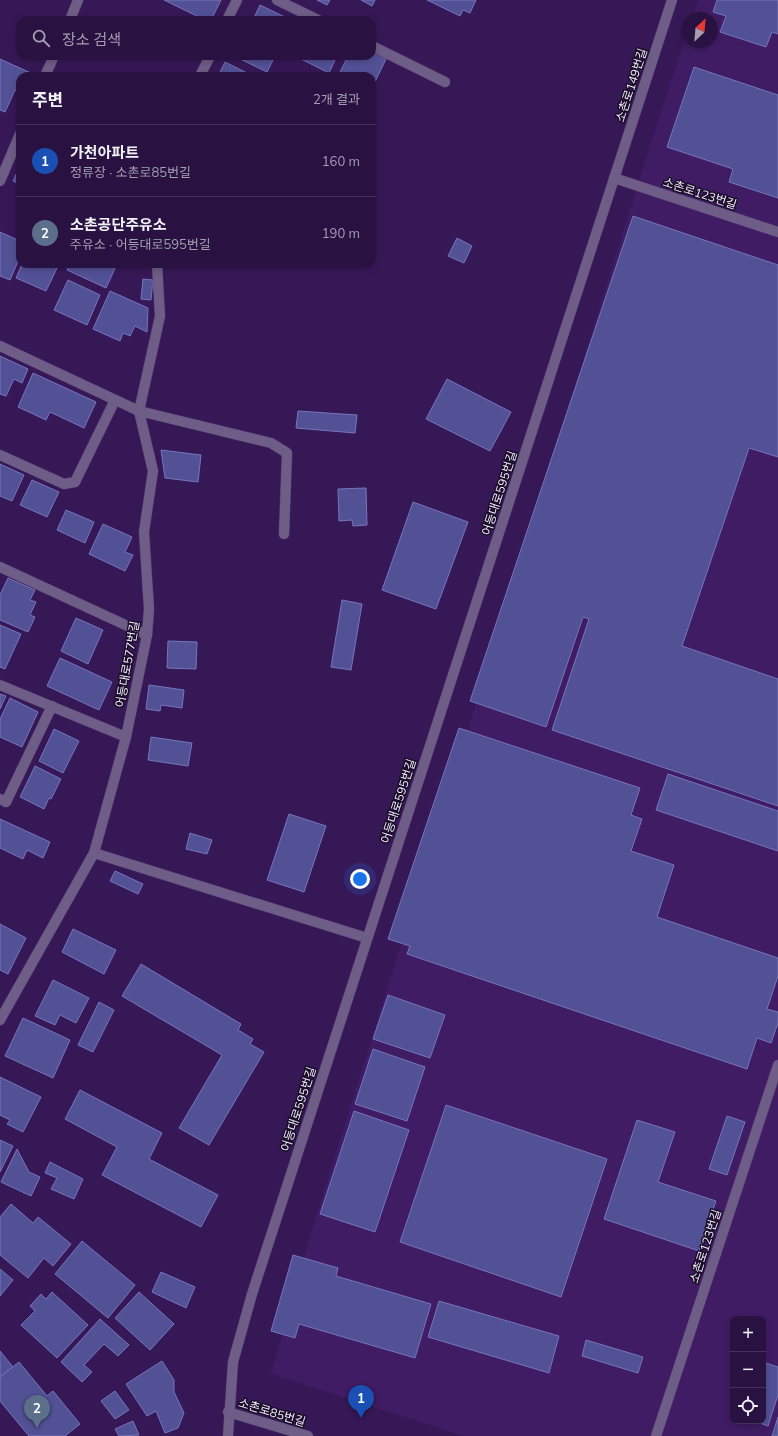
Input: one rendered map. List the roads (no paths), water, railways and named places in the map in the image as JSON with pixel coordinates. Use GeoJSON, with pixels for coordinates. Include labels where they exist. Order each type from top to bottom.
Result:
{"type":"FeatureCollection","features":[{"type":"Feature","properties":{"kind":"street"},"geometry":{"type":"LineString","coordinates":[[72,16],[78,0]]}},
{"type":"Feature","properties":{"kind":"street"},"geometry":{"type":"LineString","coordinates":[[229,16],[237,0]]}},
{"type":"Feature","properties":{"kind":"street"},"geometry":{"type":"LineString","coordinates":[[277,0],[310,16]]}},
{"type":"Feature","properties":{"kind":"street","name":"소촌로149번길"},"geometry":{"type":"LineString","coordinates":[[614,178],[672,0]]}},
{"type":"Feature","properties":{"kind":"street"},"geometry":{"type":"LineString","coordinates":[[376,48],[446,82]]}},
{"type":"Feature","properties":{"kind":"street"},"geometry":{"type":"LineString","coordinates":[[47,72],[52,60]]}},
{"type":"Feature","properties":{"kind":"street"},"geometry":{"type":"LineString","coordinates":[[202,72],[208,60]]}},
{"type":"Feature","properties":{"kind":"street"},"geometry":{"type":"LineString","coordinates":[[0,180],[16,143]]}},
{"type":"Feature","properties":{"kind":"street","name":"소촌로123번길"},"geometry":{"type":"LineString","coordinates":[[614,178],[778,232]]}},
{"type":"Feature","properties":{"kind":"street","name":"어등대로595번길"},"geometry":{"type":"LineString","coordinates":[[228,1436],[228,1412],[233,1362],[250,1302],[614,178]]}},
{"type":"Feature","properties":{"kind":"street","name":"어등대로577번길"},"geometry":{"type":"LineString","coordinates":[[0,1020],[94,854],[126,737],[147,635],[148,609],[144,532],[153,471],[139,411],[160,316],[157,268]]}},
{"type":"Feature","properties":{"kind":"street"},"geometry":{"type":"LineString","coordinates":[[0,346],[139,411],[271,443],[287,453],[284,534]]}},
{"type":"Feature","properties":{"kind":"street"},"geometry":{"type":"LineString","coordinates":[[0,455],[64,484],[75,482],[115,400]]}},
{"type":"Feature","properties":{"kind":"street"},"geometry":{"type":"LineString","coordinates":[[0,567],[147,635]]}},
{"type":"Feature","properties":{"kind":"street"},"geometry":{"type":"LineString","coordinates":[[0,685],[126,737]]}},
{"type":"Feature","properties":{"kind":"street"},"geometry":{"type":"LineString","coordinates":[[0,799],[6,802],[52,706]]}},
{"type":"Feature","properties":{"kind":"street"},"geometry":{"type":"LineString","coordinates":[[94,854],[367,938]]}},
{"type":"Feature","properties":{"kind":"street","name":"소촌로123번길"},"geometry":{"type":"LineString","coordinates":[[656,1436],[778,1065]]}},
{"type":"Feature","properties":{"kind":"street","name":"소촌로85번길"},"geometry":{"type":"LineString","coordinates":[[228,1412],[308,1436]]}},
{"type":"Feature","properties":{"kind":"place","name":"가천아파트"},"geometry":{"type":"Point","coordinates":[361,1418]}},
{"type":"Feature","properties":{"kind":"place","name":"소촌공단주유소"},"geometry":{"type":"Point","coordinates":[37,1428]}}]}
